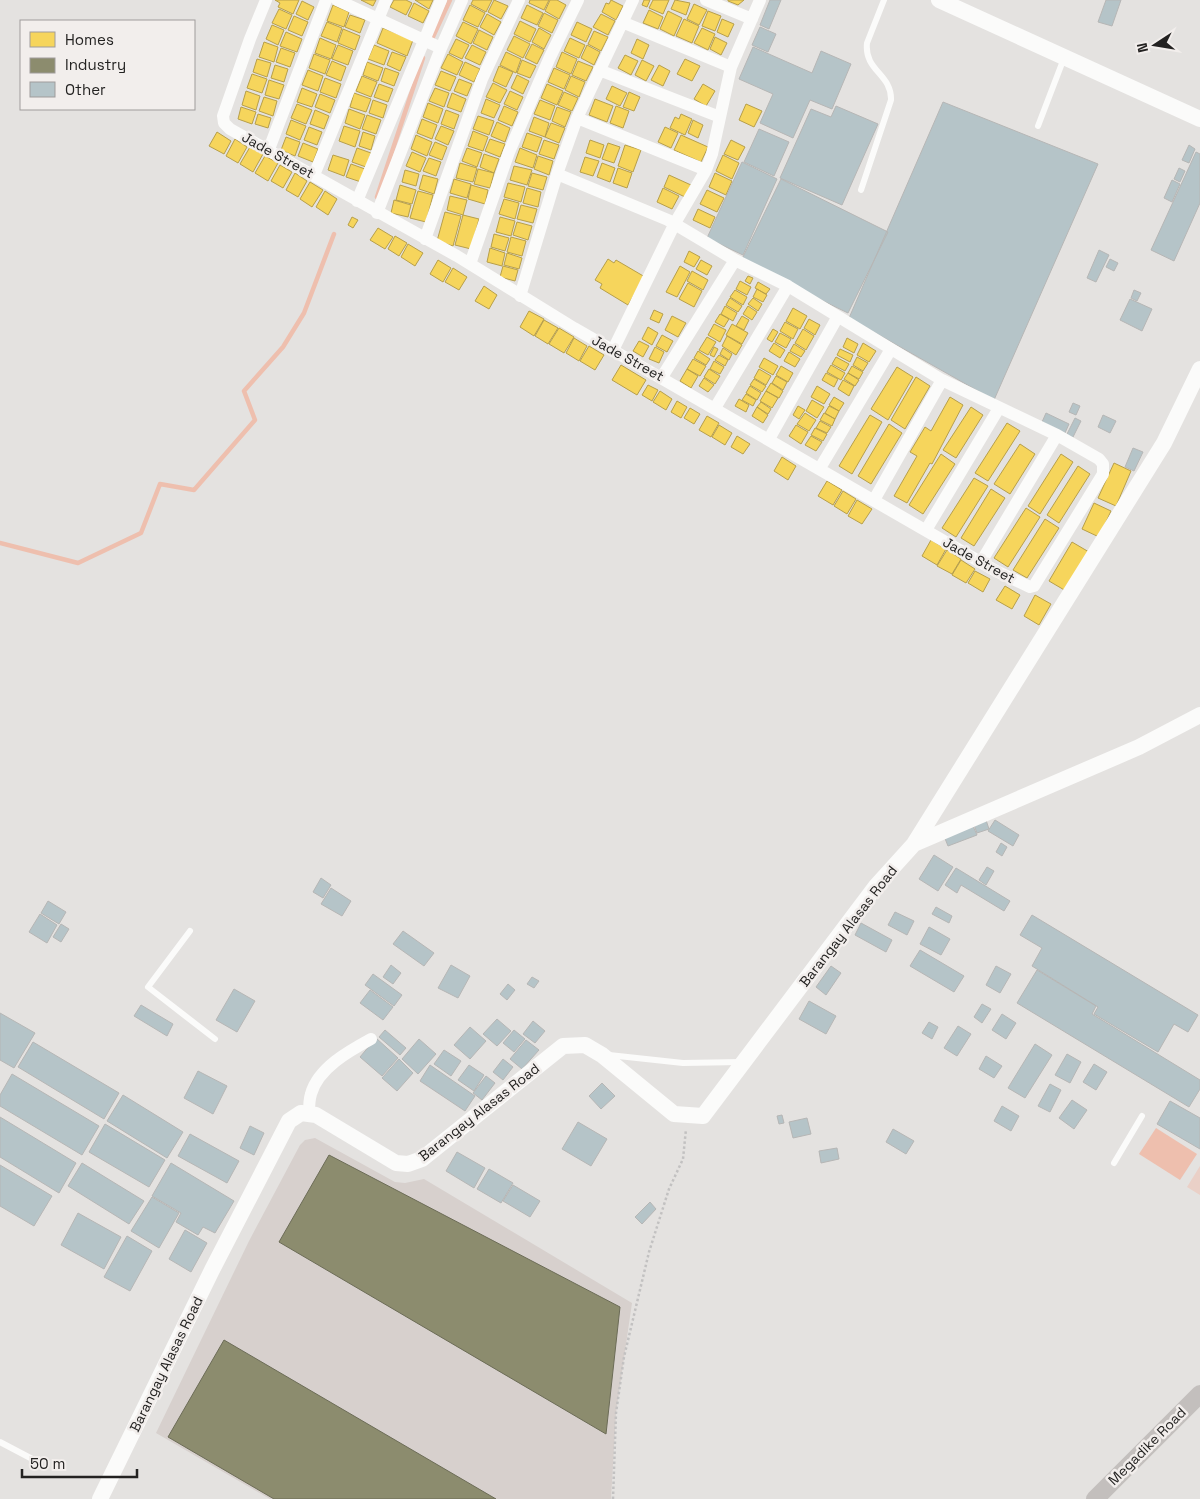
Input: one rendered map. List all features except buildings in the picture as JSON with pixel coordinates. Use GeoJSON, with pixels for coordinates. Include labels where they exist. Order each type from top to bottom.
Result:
{"type":"FeatureCollection","features":[{"type":"Feature","properties":{"kind":"main road","name":"Megadike Road"},"geometry":{"type":"LineString","coordinates":[[1095,1499],[1200,1394]]}},
{"type":"Feature","properties":{"kind":"street","name":"Jade Street"},"geometry":{"type":"LineString","coordinates":[[266,0],[223,116],[224,123],[981,562],[1030,587],[1034,586],[1104,470],[1103,464],[1099,459],[1057,436]]}},
{"type":"Feature","properties":{"kind":"street"},"geometry":{"type":"LineString","coordinates":[[269,150],[326,0]]}},
{"type":"Feature","properties":{"kind":"street"},"geometry":{"type":"LineString","coordinates":[[337,0],[441,48]]}},
{"type":"Feature","properties":{"kind":"street"},"geometry":{"type":"LineString","coordinates":[[314,175],[377,17],[386,0]]}},
{"type":"Feature","properties":{"kind":"street"},"geometry":{"type":"LineString","coordinates":[[357,201],[423,39],[441,0]]}},
{"type":"Feature","properties":{"kind":"street"},"geometry":{"type":"LineString","coordinates":[[377,213],[441,48],[462,0]]}},
{"type":"Feature","properties":{"kind":"street"},"geometry":{"type":"LineString","coordinates":[[425,239],[482,79],[519,0]]}},
{"type":"Feature","properties":{"kind":"street"},"geometry":{"type":"LineString","coordinates":[[470,264],[509,152],[550,57],[578,0]]}},
{"type":"Feature","properties":{"kind":"street"},"geometry":{"type":"LineString","coordinates":[[520,296],[557,174],[577,118],[633,0]]}},
{"type":"Feature","properties":{"kind":"street"},"geometry":{"type":"LineString","coordinates":[[706,0],[752,20]]}},
{"type":"Feature","properties":{"kind":"street"},"geometry":{"type":"LineString","coordinates":[[614,350],[675,223],[706,170],[731,67],[760,0]]}},
{"type":"Feature","properties":{"kind":"street"},"geometry":{"type":"LineString","coordinates":[[940,0],[1200,119]]}},
{"type":"Feature","properties":{"kind":"street"},"geometry":{"type":"LineString","coordinates":[[622,22],[731,67]]}},
{"type":"Feature","properties":{"kind":"street"},"geometry":{"type":"LineString","coordinates":[[599,70],[720,117]]}},
{"type":"Feature","properties":{"kind":"street"},"geometry":{"type":"LineString","coordinates":[[577,118],[706,170]]}},
{"type":"Feature","properties":{"kind":"street"},"geometry":{"type":"LineString","coordinates":[[557,174],[675,223],[735,260],[788,286],[837,318],[942,380],[1057,436],[981,562]]}},
{"type":"Feature","properties":{"kind":"street"},"geometry":{"type":"LineString","coordinates":[[662,377],[735,260]]}},
{"type":"Feature","properties":{"kind":"street"},"geometry":{"type":"LineString","coordinates":[[715,408],[788,286]]}},
{"type":"Feature","properties":{"kind":"street"},"geometry":{"type":"LineString","coordinates":[[769,439],[837,318]]}},
{"type":"Feature","properties":{"kind":"street"},"geometry":{"type":"LineString","coordinates":[[820,468],[892,349]]}},
{"type":"Feature","properties":{"kind":"street"},"geometry":{"type":"LineString","coordinates":[[914,844],[1164,443],[1200,369]]}},
{"type":"Feature","properties":{"kind":"street"},"geometry":{"type":"LineString","coordinates":[[874,500],[942,380]]}},
{"type":"Feature","properties":{"kind":"street"},"geometry":{"type":"LineString","coordinates":[[926,530],[999,408]]}},
{"type":"Feature","properties":{"kind":"street"},"geometry":{"type":"LineString","coordinates":[[914,844],[1139,747],[1200,715]]}},
{"type":"Feature","properties":{"kind":"street","name":"Barangay Alasas Road"},"geometry":{"type":"LineString","coordinates":[[100,1499],[212,1270],[289,1121],[301,1113],[316,1115],[396,1163],[408,1164],[422,1159],[563,1046],[585,1044],[602,1055],[674,1114],[703,1116],[876,886],[914,844]]}},
{"type":"Feature","properties":{"kind":"street"},"geometry":{"type":"LineString","coordinates":[[309,1114],[310,1095],[315,1085],[337,1059],[371,1039]]}},
{"type":"Feature","properties":{"kind":"lane"},"geometry":{"type":"LineString","coordinates":[[861,190],[891,100],[890,86],[872,67],[866,51],[867,43],[884,0]]}},
{"type":"Feature","properties":{"kind":"lane"},"geometry":{"type":"LineString","coordinates":[[1038,126],[1065,57]]}},
{"type":"Feature","properties":{"kind":"lane"},"geometry":{"type":"LineString","coordinates":[[190,931],[148,987],[215,1039]]}},
{"type":"Feature","properties":{"kind":"lane"},"geometry":{"type":"LineString","coordinates":[[602,1055],[683,1063],[743,1062]]}},
{"type":"Feature","properties":{"kind":"lane"},"geometry":{"type":"LineString","coordinates":[[1114,1163],[1142,1116]]}},
{"type":"Feature","properties":{"kind":"lane"},"geometry":{"type":"LineString","coordinates":[[0,1442],[38,1462]]}},
{"type":"Feature","properties":{"kind":"path"},"geometry":{"type":"LineString","coordinates":[[613,1499],[616,1413],[624,1357],[649,1252],[669,1189],[684,1159],[687,1115]]}},
{"type":"Feature","properties":{"kind":"shaded area"},"geometry":{"type":"Polygon","coordinates":[[[1156,1128],[1197,1154],[1180,1180],[1139,1154],[1156,1128]]]}},
{"type":"Feature","properties":{"kind":"shaded area"},"geometry":{"type":"Polygon","coordinates":[[[315,1138],[395,1182],[405,1183],[424,1179],[632,1303],[616,1413],[611,1499],[270,1499],[156,1433],[249,1241],[300,1145],[305,1140],[315,1138]]]}},
{"type":"Feature","properties":{"kind":"shaded area"},"geometry":{"type":"Polygon","coordinates":[[[1200,1166],[1200,1195],[1187,1187],[1200,1166]]]}},
{"type":"Feature","properties":{"kind":"waterway"},"geometry":{"type":"LineString","coordinates":[[431,41],[450,0]]}},
{"type":"Feature","properties":{"kind":"waterway"},"geometry":{"type":"LineString","coordinates":[[377,197],[423,58]]}},
{"type":"Feature","properties":{"kind":"waterway"},"geometry":{"type":"LineString","coordinates":[[0,543],[78,563],[141,533],[160,484],[194,490],[255,420],[244,391],[283,347],[304,313],[334,234]]}}]}
